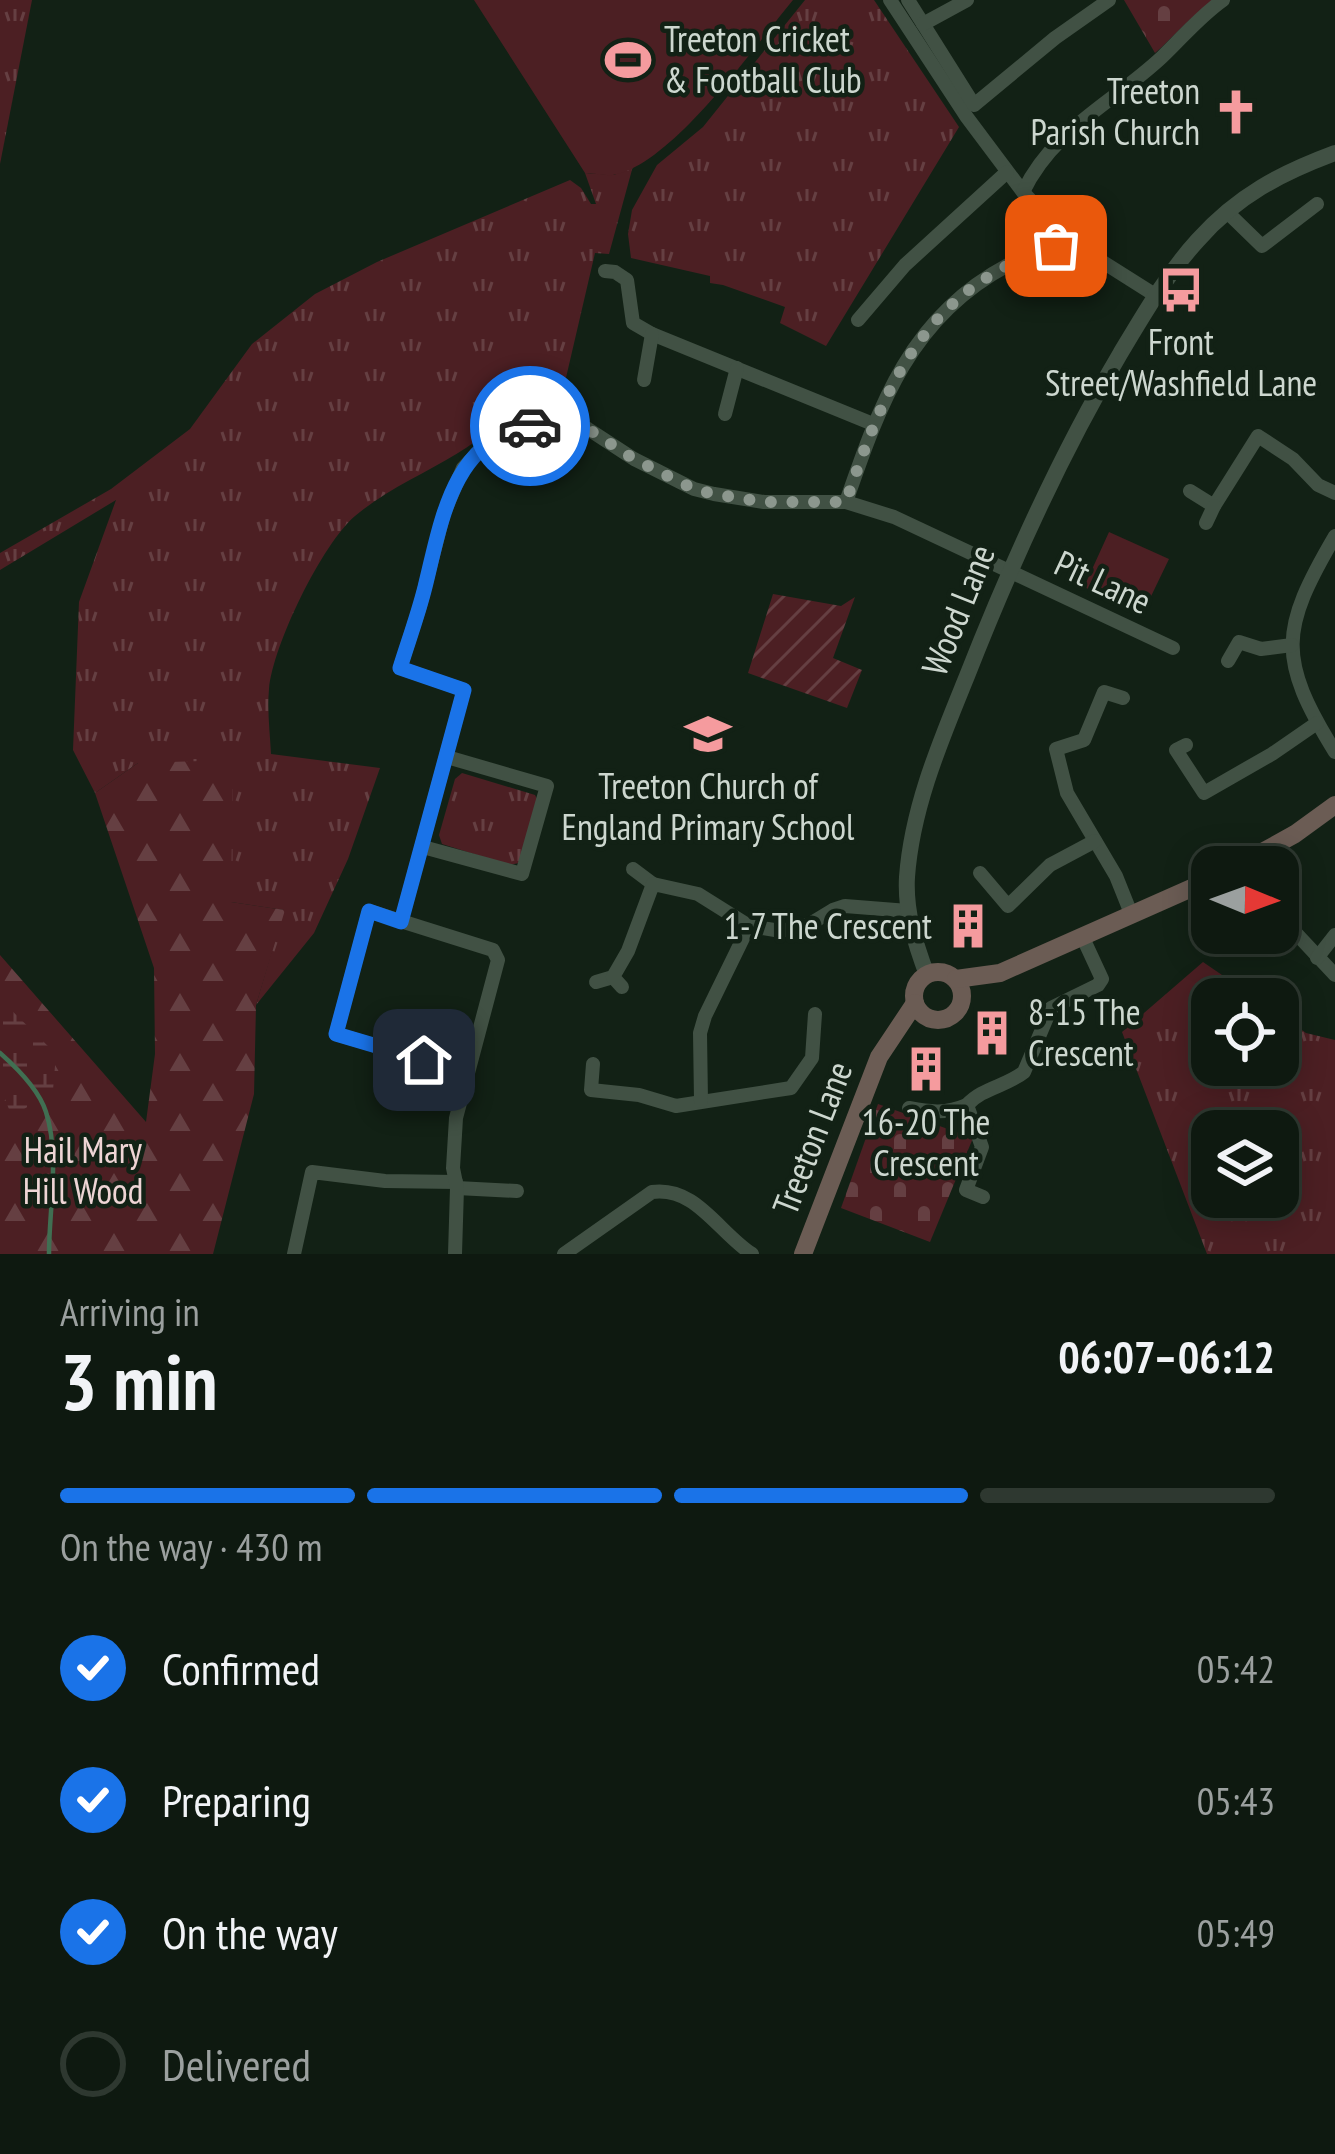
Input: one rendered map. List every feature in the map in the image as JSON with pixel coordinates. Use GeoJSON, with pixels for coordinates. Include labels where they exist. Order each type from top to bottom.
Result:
{"type":"FeatureCollection","features":[{"type":"Feature","properties":{"kind":"main road"},"geometry":{"type":"LineString","coordinates":[[1273,846],[1335,805]]}},
{"type":"Feature","properties":{"kind":"main road"},"geometry":{"type":"LineString","coordinates":[[956,980],[1000,973],[1191,889]]}},
{"type":"Feature","properties":{"kind":"main road"},"geometry":{"type":"LineString","coordinates":[[961,1006],[962,992],[956,980],[942,972],[927,975],[916,987],[915,1003],[925,1016],[949,1018],[1000,973]]}},
{"type":"Feature","properties":{"kind":"main road","name":"Treeton Lane"},"geometry":{"type":"LineString","coordinates":[[803,1254],[878,1057],[915,1003]]}},
{"type":"Feature","properties":{"kind":"main road","name":"Treeton Lane"},"geometry":{"type":"LineString","coordinates":[[886,1048],[933,1020]]}},
{"type":"Feature","properties":{"kind":"street"},"geometry":{"type":"LineString","coordinates":[[890,0],[1024,192],[1068,240],[1156,295]]}},
{"type":"Feature","properties":{"kind":"street"},"geometry":{"type":"LineString","coordinates":[[908,0],[974,105],[1109,0]]}},
{"type":"Feature","properties":{"kind":"street"},"geometry":{"type":"LineString","coordinates":[[923,24],[967,0]]}},
{"type":"Feature","properties":{"kind":"street"},"geometry":{"type":"LineString","coordinates":[[1024,192],[1065,134],[1148,69],[1198,18],[1223,0]]}},
{"type":"Feature","properties":{"kind":"street","name":"Wood Lane"},"geometry":{"type":"LineString","coordinates":[[927,975],[908,911],[909,856],[918,809],[1008,570],[1073,436],[1156,295],[1198,240],[1259,187],[1335,152]]}},
{"type":"Feature","properties":{"kind":"street"},"geometry":{"type":"LineString","coordinates":[[858,320],[905,265],[1007,172]]}},
{"type":"Feature","properties":{"kind":"street"},"geometry":{"type":"LineString","coordinates":[[1228,212],[1262,246],[1317,204]]}},
{"type":"Feature","properties":{"kind":"street"},"geometry":{"type":"LineString","coordinates":[[846,502],[873,424],[908,356],[944,312],[1010,264],[1068,240]]}},
{"type":"Feature","properties":{"kind":"street"},"geometry":{"type":"LineString","coordinates":[[605,271],[627,280],[633,323],[652,334],[873,424]]}},
{"type":"Feature","properties":{"kind":"street"},"geometry":{"type":"LineString","coordinates":[[644,380],[652,334]]}},
{"type":"Feature","properties":{"kind":"street"},"geometry":{"type":"LineString","coordinates":[[724,414],[737,368]]}},
{"type":"Feature","properties":{"kind":"street","name":"Pit Lane"},"geometry":{"type":"LineString","coordinates":[[446,757],[464,690],[400,668],[444,513],[463,468],[488,442],[520,428],[570,423],[588,429],[634,459],[714,494],[764,502],[846,502],[894,517],[1173,648]]}},
{"type":"Feature","properties":{"kind":"street"},"geometry":{"type":"LineString","coordinates":[[1206,523],[1258,436],[1335,494]]}},
{"type":"Feature","properties":{"kind":"street"},"geometry":{"type":"LineString","coordinates":[[1190,491],[1214,506]]}},
{"type":"Feature","properties":{"kind":"street"},"geometry":{"type":"LineString","coordinates":[[1334,540],[1300,600],[1292,660],[1302,694],[1335,752]]}},
{"type":"Feature","properties":{"kind":"street"},"geometry":{"type":"LineString","coordinates":[[1228,661],[1239,642],[1262,649],[1292,645]]}},
{"type":"Feature","properties":{"kind":"street"},"geometry":{"type":"LineString","coordinates":[[1123,698],[1103,692],[1084,740],[1055,749],[1067,793],[1116,876],[1132,916]]}},
{"type":"Feature","properties":{"kind":"street"},"geometry":{"type":"LineString","coordinates":[[1204,793],[1317,723]]}},
{"type":"Feature","properties":{"kind":"street"},"geometry":{"type":"LineString","coordinates":[[1186,745],[1176,750],[1213,808]]}},
{"type":"Feature","properties":{"kind":"street"},"geometry":{"type":"LineString","coordinates":[[401,922],[446,757],[547,787],[522,874],[423,848]]}},
{"type":"Feature","properties":{"kind":"street"},"geometry":{"type":"LineString","coordinates":[[980,873],[1008,906],[1050,866],[1095,841]]}},
{"type":"Feature","properties":{"kind":"street"},"geometry":{"type":"LineString","coordinates":[[633,868],[653,884],[698,894],[749,926],[796,929],[845,906],[908,911]]}},
{"type":"Feature","properties":{"kind":"street"},"geometry":{"type":"LineString","coordinates":[[596,982],[617,982],[653,884]]}},
{"type":"Feature","properties":{"kind":"street"},"geometry":{"type":"LineString","coordinates":[[455,1254],[456,1118],[468,1073],[498,960],[497,954],[369,911],[336,1034],[468,1073]]}},
{"type":"Feature","properties":{"kind":"street"},"geometry":{"type":"LineString","coordinates":[[701,1101],[700,1033],[749,926]]}},
{"type":"Feature","properties":{"kind":"street"},"geometry":{"type":"LineString","coordinates":[[1317,958],[1335,935]]}},
{"type":"Feature","properties":{"kind":"street"},"geometry":{"type":"LineString","coordinates":[[909,1108],[954,1110],[1018,1078],[1051,1009],[1098,986],[1102,979],[1083,938]]}},
{"type":"Feature","properties":{"kind":"street"},"geometry":{"type":"LineString","coordinates":[[1299,938],[1335,975]]}},
{"type":"Feature","properties":{"kind":"street"},"geometry":{"type":"LineString","coordinates":[[593,1064],[591,1090],[639,1095],[676,1106],[791,1088],[812,1058],[815,1014]]}},
{"type":"Feature","properties":{"kind":"street"},"geometry":{"type":"LineString","coordinates":[[967,1105],[982,1148],[966,1190],[982,1197]]}},
{"type":"Feature","properties":{"kind":"street"},"geometry":{"type":"LineString","coordinates":[[294,1254],[312,1172],[517,1191]]}},
{"type":"Feature","properties":{"kind":"street"},"geometry":{"type":"LineString","coordinates":[[564,1254],[582,1249],[652,1192],[669,1191],[693,1201],[752,1254]]}},
{"type":"Feature","properties":{"kind":"green space"},"geometry":{"type":"Polygon","coordinates":[[[0,0],[32,0],[0,164],[0,0]]]}},
{"type":"Feature","properties":{"kind":"green space","name":"Treeton Cricket & Football Club"},"geometry":{"type":"Polygon","coordinates":[[[474,0],[793,0],[685,128],[636,167],[610,175],[585,173],[474,0]]]}},
{"type":"Feature","properties":{"kind":"green space"},"geometry":{"type":"Polygon","coordinates":[[[805,0],[874,0],[959,127],[826,346],[780,323],[785,307],[710,283],[710,276],[631,258],[628,234],[632,210],[657,165],[703,127],[805,0]]]}},
{"type":"Feature","properties":{"kind":"green space"},"geometry":{"type":"Polygon","coordinates":[[[1124,0],[1215,0],[1155,53],[1124,0]]]}},
{"type":"Feature","properties":{"kind":"green space"},"geometry":{"type":"Polygon","coordinates":[[[633,166],[609,254],[595,253],[558,412],[514,417],[367,506],[328,549],[289,622],[269,689],[271,754],[380,768],[348,859],[314,933],[256,1005],[284,910],[231,902],[138,763],[95,793],[73,750],[79,602],[116,500],[0,570],[0,553],[111,489],[190,429],[252,344],[315,294],[377,262],[570,180],[596,204],[585,173],[614,175],[633,166]]]}},
{"type":"Feature","properties":{"kind":"green space"},"geometry":{"type":"Polygon","coordinates":[[[1109,532],[1169,559],[1142,615],[1084,587],[1109,532]]]}},
{"type":"Feature","properties":{"kind":"green space"},"geometry":{"type":"Polygon","coordinates":[[[773,594],[841,606],[855,597],[833,658],[862,670],[847,708],[748,673],[773,594]]]}},
{"type":"Feature","properties":{"kind":"green space","name":"Hail Mary Hill Wood"},"geometry":{"type":"Polygon","coordinates":[[[233,760],[231,902],[285,910],[256,1005],[254,1094],[213,1254],[0,1254],[0,955],[146,1122],[155,1054],[154,968],[95,793],[138,763],[233,760]]]}},
{"type":"Feature","properties":{"kind":"green space"},"geometry":{"type":"Polygon","coordinates":[[[462,773],[535,795],[519,863],[509,865],[442,844],[439,835],[455,779],[462,773]]]}},
{"type":"Feature","properties":{"kind":"green space"},"geometry":{"type":"Polygon","coordinates":[[[1203,962],[1226,978],[1191,978],[1191,1086],[1299,1086],[1299,1028],[1335,1040],[1335,1254],[1207,1254],[1193,1218],[1299,1218],[1299,1110],[1191,1110],[1191,1212],[1122,1032],[1203,962]]]}},
{"type":"Feature","properties":{"kind":"green space"},"geometry":{"type":"Polygon","coordinates":[[[0,999],[56,1054],[53,1090],[12,1117],[0,1086],[0,999]]]}},
{"type":"Feature","properties":{"kind":"green space"},"geometry":{"type":"Polygon","coordinates":[[[878,1104],[973,1138],[930,1242],[841,1208],[878,1104]]]}},
{"type":"Feature","properties":{"kind":"waterway"},"geometry":{"type":"LineString","coordinates":[[0,1053],[20,1072],[46,1112],[53,1164],[49,1254]]}},
{"type":"Feature","properties":{"kind":"way so far"},"geometry":{"type":"LineString","coordinates":[[530,426],[570,423],[588,429],[634,459],[714,494],[764,502],[846,502],[891,383],[926,332],[944,312],[1010,264],[1056,246]]}},
{"type":"Feature","properties":{"kind":"place","name":"Treeton Cricket & Football Club"},"geometry":{"type":"Point","coordinates":[628,60]}},
{"type":"Feature","properties":{"kind":"place","name":"Treeton Parish Church"},"geometry":{"type":"Point","coordinates":[1236,112]}},
{"type":"Feature","properties":{"kind":"place","name":"Front Street/Washfield Lane"},"geometry":{"type":"Point","coordinates":[1181,290]}},
{"type":"Feature","properties":{"kind":"place","name":"Treeton Church of England Primary School"},"geometry":{"type":"Point","coordinates":[708,734]}},
{"type":"Feature","properties":{"kind":"place","name":"1-7 The Crescent"},"geometry":{"type":"Point","coordinates":[968,926]}},
{"type":"Feature","properties":{"kind":"place","name":"8-15 The Crescent"},"geometry":{"type":"Point","coordinates":[992,1033]}},
{"type":"Feature","properties":{"kind":"place","name":"16-20 The Crescent"},"geometry":{"type":"Point","coordinates":[926,1069]}},
{"type":"Feature","properties":{"kind":"route"},"geometry":{"type":"LineString","coordinates":[[424,1060],[336,1034],[369,911],[401,922],[464,690],[400,668],[444,513],[472,457],[488,442],[530,426]]}}]}
